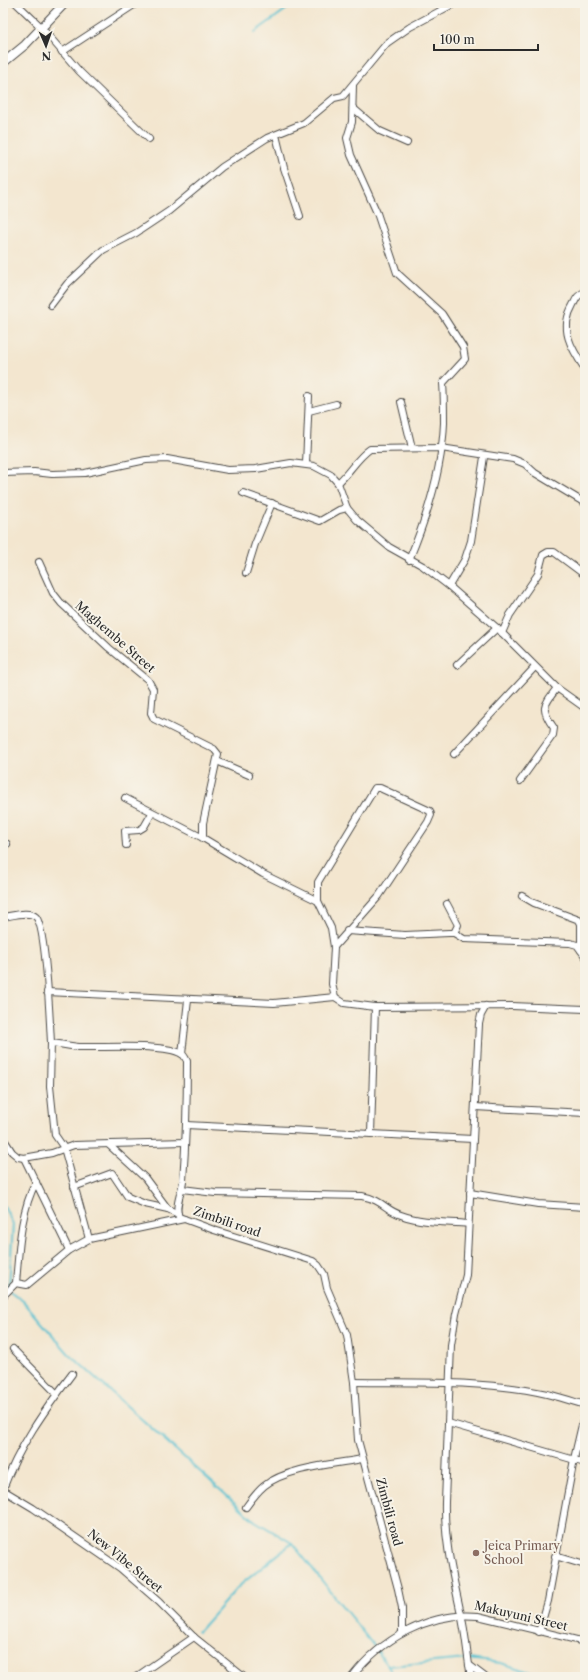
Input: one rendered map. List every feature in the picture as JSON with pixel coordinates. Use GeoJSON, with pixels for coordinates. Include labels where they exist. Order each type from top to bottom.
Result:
{"type":"FeatureCollection","features":[{"type":"Feature","properties":{"kind":"street"},"geometry":{"type":"LineString","coordinates":[[16,3],[41,27],[84,76],[149,139]]}},
{"type":"Feature","properties":{"kind":"street"},"geometry":{"type":"LineString","coordinates":[[3,63],[14,55],[65,3]]}},
{"type":"Feature","properties":{"kind":"street"},"geometry":{"type":"LineString","coordinates":[[62,52],[137,3]]}},
{"type":"Feature","properties":{"kind":"street"},"geometry":{"type":"LineString","coordinates":[[51,305],[67,284],[103,250],[136,234],[169,211],[222,167],[263,141],[304,123],[334,98],[343,96],[387,43],[410,27],[455,3]]}},
{"type":"Feature","properties":{"kind":"street"},"geometry":{"type":"LineString","coordinates":[[353,85],[352,122],[347,138],[351,155],[377,213],[397,273],[442,314],[463,347],[465,359],[443,383],[444,423],[441,448],[429,507],[409,560]]}},
{"type":"Feature","properties":{"kind":"street"},"geometry":{"type":"LineString","coordinates":[[353,108],[380,131],[407,143]]}},
{"type":"Feature","properties":{"kind":"street"},"geometry":{"type":"LineString","coordinates":[[276,135],[284,168],[300,216]]}},
{"type":"Feature","properties":{"kind":"street"},"geometry":{"type":"LineString","coordinates":[[585,292],[580,293],[566,321],[572,351],[585,369]]}},
{"type":"Feature","properties":{"kind":"street"},"geometry":{"type":"LineString","coordinates":[[306,464],[309,396]]}},
{"type":"Feature","properties":{"kind":"street"},"geometry":{"type":"LineString","coordinates":[[401,402],[412,448]]}},
{"type":"Feature","properties":{"kind":"street"},"geometry":{"type":"LineString","coordinates":[[309,411],[336,404]]}},
{"type":"Feature","properties":{"kind":"street"},"geometry":{"type":"LineString","coordinates":[[338,483],[349,473],[354,463],[370,449],[441,448],[513,459],[525,464],[535,473],[585,503]]}},
{"type":"Feature","properties":{"kind":"street"},"geometry":{"type":"LineString","coordinates":[[449,586],[465,559],[471,541],[484,457]]}},
{"type":"Feature","properties":{"kind":"street"},"geometry":{"type":"LineString","coordinates":[[3,473],[85,473],[146,460],[167,459],[228,470],[244,471],[291,463],[306,464],[331,475],[338,483],[347,508],[374,535],[409,560],[434,573],[500,630],[556,688],[585,708]]}},
{"type":"Feature","properties":{"kind":"street"},"geometry":{"type":"LineString","coordinates":[[243,492],[320,521],[339,510],[347,508]]}},
{"type":"Feature","properties":{"kind":"street"},"geometry":{"type":"LineString","coordinates":[[246,573],[255,544],[272,503]]}},
{"type":"Feature","properties":{"kind":"street"},"geometry":{"type":"LineString","coordinates":[[457,665],[500,630],[535,579],[543,554],[554,552],[585,575]]}},
{"type":"Feature","properties":{"kind":"street","name":"Maghembe Street"},"geometry":{"type":"LineString","coordinates":[[39,562],[53,593],[61,604],[148,680],[153,690],[151,713],[154,719],[214,749],[218,754],[218,761]]}},
{"type":"Feature","properties":{"kind":"street"},"geometry":{"type":"LineString","coordinates":[[454,754],[535,667]]}},
{"type":"Feature","properties":{"kind":"street"},"geometry":{"type":"LineString","coordinates":[[520,781],[552,735],[554,728],[544,716],[544,711],[546,704],[556,688]]}},
{"type":"Feature","properties":{"kind":"street"},"geometry":{"type":"LineString","coordinates":[[203,838],[203,823],[218,761],[250,775]]}},
{"type":"Feature","properties":{"kind":"street"},"geometry":{"type":"LineString","coordinates":[[334,947],[379,896],[428,822],[431,815],[430,811],[380,788],[375,788],[318,882],[318,901],[331,928],[334,947],[332,984],[335,997],[344,1004],[375,1008],[486,1006],[585,1009]]}},
{"type":"Feature","properties":{"kind":"street"},"geometry":{"type":"LineString","coordinates":[[125,798],[203,838],[263,874],[318,901]]}},
{"type":"Feature","properties":{"kind":"street"},"geometry":{"type":"LineString","coordinates":[[126,845],[125,831],[139,830],[144,827],[152,813]]}},
{"type":"Feature","properties":{"kind":"street"},"geometry":{"type":"LineString","coordinates":[[522,896],[534,903],[579,920],[581,924],[581,950]]}},
{"type":"Feature","properties":{"kind":"street"},"geometry":{"type":"LineString","coordinates":[[447,904],[458,925],[454,933]]}},
{"type":"Feature","properties":{"kind":"street"},"geometry":{"type":"LineString","coordinates":[[3,917],[29,914],[36,917],[40,923],[51,1043],[50,1086],[55,1135],[64,1148],[89,1239]]}},
{"type":"Feature","properties":{"kind":"street"},"geometry":{"type":"LineString","coordinates":[[347,931],[404,935],[454,933],[464,939],[574,943],[585,956]]}},
{"type":"Feature","properties":{"kind":"street"},"geometry":{"type":"LineString","coordinates":[[47,992],[274,1003],[335,997]]}},
{"type":"Feature","properties":{"kind":"street"},"geometry":{"type":"LineString","coordinates":[[51,1043],[79,1047],[152,1048],[182,1054],[188,1000]]}},
{"type":"Feature","properties":{"kind":"street"},"geometry":{"type":"LineString","coordinates":[[471,1677],[461,1614],[453,1582],[445,1526],[451,1345],[456,1314],[466,1275],[479,1024],[481,1015],[486,1006]]}},
{"type":"Feature","properties":{"kind":"street"},"geometry":{"type":"LineString","coordinates":[[371,1134],[375,1008]]}},
{"type":"Feature","properties":{"kind":"street","name":"Zimbili road"},"geometry":{"type":"LineString","coordinates":[[182,1054],[187,1061],[186,1124],[182,1189],[178,1214],[184,1220],[298,1258],[313,1261],[318,1265],[324,1274],[327,1288],[347,1334],[354,1382],[355,1415],[358,1440],[398,1589],[402,1608],[402,1633]]}},
{"type":"Feature","properties":{"kind":"street"},"geometry":{"type":"LineString","coordinates":[[474,1107],[585,1114]]}},
{"type":"Feature","properties":{"kind":"street"},"geometry":{"type":"LineString","coordinates":[[186,1124],[473,1139]]}},
{"type":"Feature","properties":{"kind":"street"},"geometry":{"type":"LineString","coordinates":[[4,1142],[18,1157],[24,1158],[52,1153],[64,1148],[85,1144],[109,1145],[185,1142]]}},
{"type":"Feature","properties":{"kind":"street"},"geometry":{"type":"LineString","coordinates":[[109,1145],[145,1178],[168,1209]]}},
{"type":"Feature","properties":{"kind":"street"},"geometry":{"type":"LineString","coordinates":[[24,1158],[69,1250]]}},
{"type":"Feature","properties":{"kind":"street"},"geometry":{"type":"LineString","coordinates":[[74,1187],[112,1173],[128,1197],[145,1204],[168,1209],[178,1214]]}},
{"type":"Feature","properties":{"kind":"street"},"geometry":{"type":"LineString","coordinates":[[3,1296],[16,1282],[22,1228],[27,1204],[36,1182]]}},
{"type":"Feature","properties":{"kind":"street"},"geometry":{"type":"LineString","coordinates":[[182,1189],[216,1193],[362,1196],[374,1198],[399,1215],[412,1218],[468,1224]]}},
{"type":"Feature","properties":{"kind":"street"},"geometry":{"type":"LineString","coordinates":[[470,1193],[538,1204],[585,1207]]}},
{"type":"Feature","properties":{"kind":"street"},"geometry":{"type":"LineString","coordinates":[[16,1282],[27,1285],[69,1250],[89,1239],[184,1220]]}},
{"type":"Feature","properties":{"kind":"street"},"geometry":{"type":"LineString","coordinates":[[12,1348],[57,1394]]}},
{"type":"Feature","properties":{"kind":"street"},"geometry":{"type":"LineString","coordinates":[[3,1490],[11,1467],[28,1436],[72,1374]]}},
{"type":"Feature","properties":{"kind":"street"},"geometry":{"type":"LineString","coordinates":[[354,1382],[450,1384],[514,1388],[547,1394],[585,1405]]}},
{"type":"Feature","properties":{"kind":"street"},"geometry":{"type":"LineString","coordinates":[[539,1632],[548,1601],[555,1556],[585,1412]]}},
{"type":"Feature","properties":{"kind":"street"},"geometry":{"type":"LineString","coordinates":[[448,1423],[585,1463]]}},
{"type":"Feature","properties":{"kind":"street"},"geometry":{"type":"LineString","coordinates":[[246,1507],[264,1486],[280,1477],[299,1471],[362,1459]]}},
{"type":"Feature","properties":{"kind":"street","name":"New Vibe Street"},"geometry":{"type":"LineString","coordinates":[[3,1490],[39,1511],[120,1568],[159,1602],[194,1637],[244,1677]]}},
{"type":"Feature","properties":{"kind":"street"},"geometry":{"type":"LineString","coordinates":[[555,1556],[585,1565]]}},
{"type":"Feature","properties":{"kind":"street","name":"Makuyuni Street"},"geometry":{"type":"LineString","coordinates":[[352,1677],[360,1666],[377,1650],[402,1633],[437,1619],[461,1614],[478,1616],[585,1642]]}},
{"type":"Feature","properties":{"kind":"street"},"geometry":{"type":"LineString","coordinates":[[136,1677],[194,1637]]}},
{"type":"Feature","properties":{"kind":"street"},"geometry":{"type":"LineString","coordinates":[[469,1665],[485,1677]]}},
{"type":"Feature","properties":{"kind":"waterway"},"geometry":{"type":"LineString","coordinates":[[255,32],[295,3]]}},
{"type":"Feature","properties":{"kind":"waterway"},"geometry":{"type":"LineString","coordinates":[[3,1204],[13,1224],[9,1287]]}},
{"type":"Feature","properties":{"kind":"waterway"},"geometry":{"type":"LineString","coordinates":[[10,1291],[23,1301],[69,1354],[255,1521],[292,1543],[377,1650],[395,1677]]}},
{"type":"Feature","properties":{"kind":"waterway"},"geometry":{"type":"LineString","coordinates":[[198,1632],[238,1587],[292,1543]]}},
{"type":"Feature","properties":{"kind":"waterway"},"geometry":{"type":"LineString","coordinates":[[388,1666],[468,1659],[501,1663],[545,1677]]}},
{"type":"Feature","properties":{"kind":"place","name":"Jeica Primary School"},"geometry":{"type":"Point","coordinates":[476,1553]}}]}
